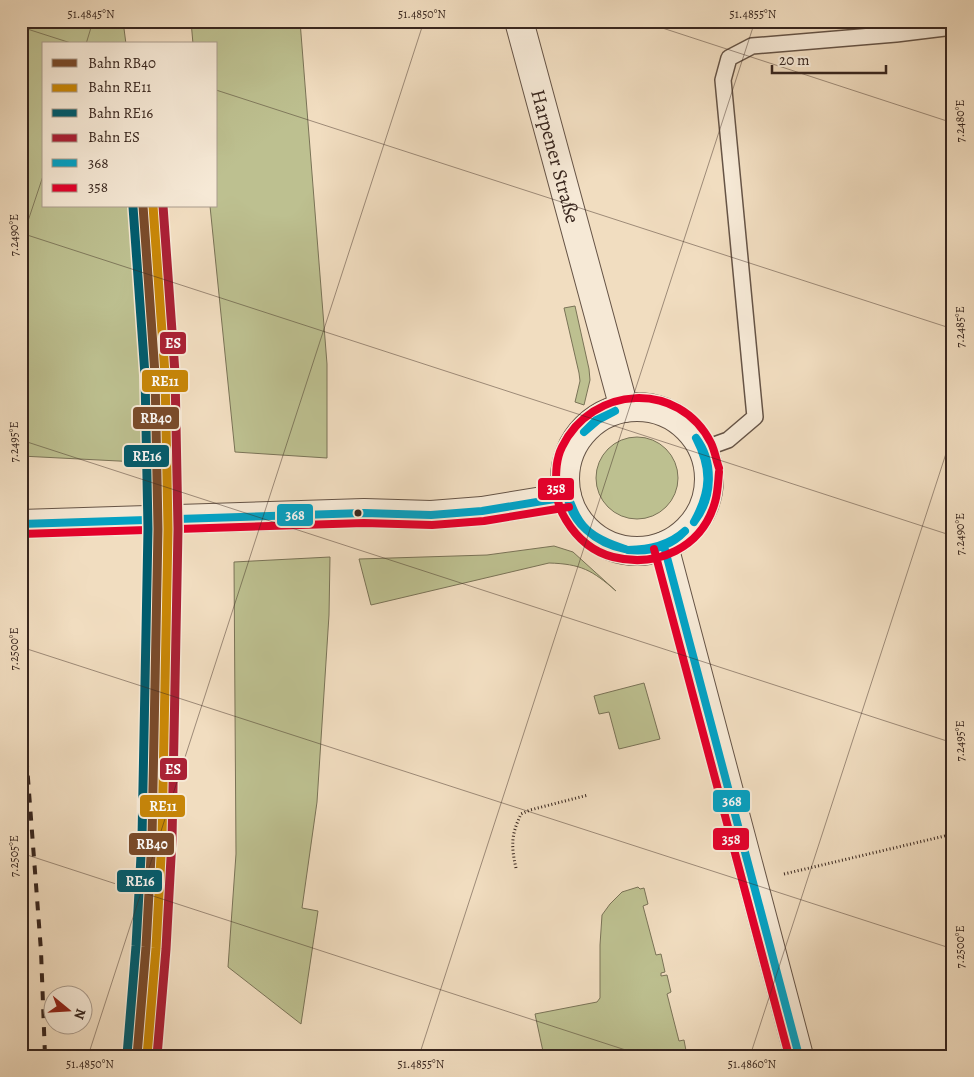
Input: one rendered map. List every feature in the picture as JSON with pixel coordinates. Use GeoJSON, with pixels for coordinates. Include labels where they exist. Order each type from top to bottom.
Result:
{"type":"FeatureCollection","features":[{"type":"Feature","properties":{"kind":"street","name":"Harpener Straße"},"geometry":{"type":"LineString","coordinates":[[519,21],[624,408]]}},
{"type":"Feature","properties":{"kind":"street"},"geometry":{"type":"LineString","coordinates":[[624,408],[650,408],[671,415],[690,429],[703,449],[709,471],[707,494],[699,516],[685,533],[664,546],[645,551],[624,550],[605,544],[587,531],[574,514],[567,497],[565,473],[571,451],[584,431],[603,415],[624,408]]}},
{"type":"Feature","properties":{"kind":"street"},"geometry":{"type":"LineString","coordinates":[[21,524],[364,513],[431,515],[482,511],[567,497]]}},
{"type":"Feature","properties":{"kind":"street"},"geometry":{"type":"LineString","coordinates":[[664,546],[799,1056]]}},
{"type":"Feature","properties":{"kind":"lane"},"geometry":{"type":"LineString","coordinates":[[703,449],[728,440],[754,417],[723,80],[729,58],[752,46],[896,34],[953,27]]}},
{"type":"Feature","properties":{"kind":"path"},"geometry":{"type":"LineString","coordinates":[[516,868],[512,850],[512,836],[521,814],[588,795]]}},
{"type":"Feature","properties":{"kind":"path"},"geometry":{"type":"LineString","coordinates":[[752,882],[953,834]]}},
{"type":"Feature","properties":{"kind":"green space"},"geometry":{"type":"Polygon","coordinates":[[[21,21],[123,21],[126,42],[42,42],[42,208],[143,208],[154,363],[138,462],[21,456],[21,21]]]}},
{"type":"Feature","properties":{"kind":"green space"},"geometry":{"type":"Polygon","coordinates":[[[191,21],[300,21],[327,364],[327,458],[235,452],[210,208],[218,208],[218,42],[193,42],[191,21]]]}},
{"type":"Feature","properties":{"kind":"green space"},"geometry":{"type":"Polygon","coordinates":[[[575,306],[590,380],[584,405],[575,402],[580,381],[564,308],[575,306]]]}},
{"type":"Feature","properties":{"kind":"green space"},"geometry":{"type":"Polygon","coordinates":[[[637,437],[653,440],[666,449],[675,462],[678,478],[675,494],[666,507],[653,516],[637,519],[621,516],[608,507],[599,494],[596,478],[599,462],[608,449],[621,440],[637,437]]]}},
{"type":"Feature","properties":{"kind":"green space"},"geometry":{"type":"Polygon","coordinates":[[[554,546],[573,552],[616,591],[593,573],[586,570],[570,565],[549,563],[371,605],[359,559],[487,555],[554,546]]]}},
{"type":"Feature","properties":{"kind":"green space"},"geometry":{"type":"Polygon","coordinates":[[[330,557],[329,615],[317,802],[302,908],[318,911],[301,1024],[228,967],[236,854],[234,562],[330,557]]]}},
{"type":"Feature","properties":{"kind":"green space"},"geometry":{"type":"Polygon","coordinates":[[[644,683],[660,739],[619,749],[609,712],[599,714],[594,696],[644,683]]]}},
{"type":"Feature","properties":{"kind":"green space"},"geometry":{"type":"Polygon","coordinates":[[[638,887],[640,889],[644,888],[648,904],[643,906],[656,955],[661,954],[665,972],[661,973],[661,976],[667,975],[671,992],[667,994],[679,1041],[684,1040],[687,1056],[544,1056],[535,1014],[597,1002],[600,998],[602,915],[622,892],[638,887]]]}},
{"type":"Feature","properties":{"kind":"railway"},"geometry":{"type":"LineString","coordinates":[[21,686],[41,951],[45,1056]]}},
{"type":"Feature","properties":{"kind":"rail line","name":"RE16"},"geometry":{"type":"LineString","coordinates":[[127,1055],[142,838],[148,529],[145,375],[133,208]]}},
{"type":"Feature","properties":{"kind":"rail line","name":"RB40"},"geometry":{"type":"LineString","coordinates":[[137,1056],[152,838],[158,529],[155,374],[143,208]]}},
{"type":"Feature","properties":{"kind":"rail line","name":"RE11"},"geometry":{"type":"LineString","coordinates":[[147,1056],[156,948],[162,838],[168,529],[165,374],[153,208]]}},
{"type":"Feature","properties":{"kind":"rail line","name":"ES"},"geometry":{"type":"LineString","coordinates":[[157,1056],[166,949],[172,839],[178,529],[175,373],[163,208]]}},
{"type":"Feature","properties":{"kind":"transit line","name":"358"},"geometry":{"type":"LineString","coordinates":[[719,468],[714,449],[697,423],[678,408],[658,400],[636,398],[614,402],[593,411],[576,426],[562,447],[559,456],[556,470],[557,494],[566,520],[575,533],[592,548],[613,557],[629,560],[646,560],[676,551],[689,543],[700,532],[709,518],[715,502],[719,472]]}},
{"type":"Feature","properties":{"kind":"transit line","name":"368"},"geometry":{"type":"LineString","coordinates":[[584,432],[596,420],[615,411]]}},
{"type":"Feature","properties":{"kind":"transit line","name":"368"},"geometry":{"type":"LineString","coordinates":[[584,432],[598,420],[615,411]]}},
{"type":"Feature","properties":{"kind":"transit line","name":"368"},"geometry":{"type":"LineString","coordinates":[[694,522],[704,500],[707,480],[705,460],[696,438]]}},
{"type":"Feature","properties":{"kind":"transit line","name":"368"},"geometry":{"type":"LineString","coordinates":[[694,522],[705,502],[709,480],[706,458],[696,438]]}},
{"type":"Feature","properties":{"kind":"transit line","name":"368"},"geometry":{"type":"LineString","coordinates":[[567,492],[575,514],[587,530],[603,540],[625,549]]}},
{"type":"Feature","properties":{"kind":"transit line","name":"368"},"geometry":{"type":"LineString","coordinates":[[567,492],[573,513],[586,530],[604,542],[625,549]]}},
{"type":"Feature","properties":{"kind":"transit line","name":"368"},"geometry":{"type":"LineString","coordinates":[[21,524],[364,513],[431,515],[482,511],[567,497]]}},
{"type":"Feature","properties":{"kind":"transit line","name":"358"},"geometry":{"type":"LineString","coordinates":[[21,534],[364,523],[432,525],[484,521],[569,507]]}},
{"type":"Feature","properties":{"kind":"transit line","name":"368"},"geometry":{"type":"LineString","coordinates":[[628,550],[644,550],[666,545],[685,531]]}},
{"type":"Feature","properties":{"kind":"transit line","name":"368"},"geometry":{"type":"LineString","coordinates":[[628,550],[658,546],[672,540],[685,531]]}},
{"type":"Feature","properties":{"kind":"transit line","name":"368"},"geometry":{"type":"LineString","coordinates":[[664,546],[799,1056]]}},
{"type":"Feature","properties":{"kind":"transit line","name":"358"},"geometry":{"type":"LineString","coordinates":[[654,549],[789,1056]]}}]}
